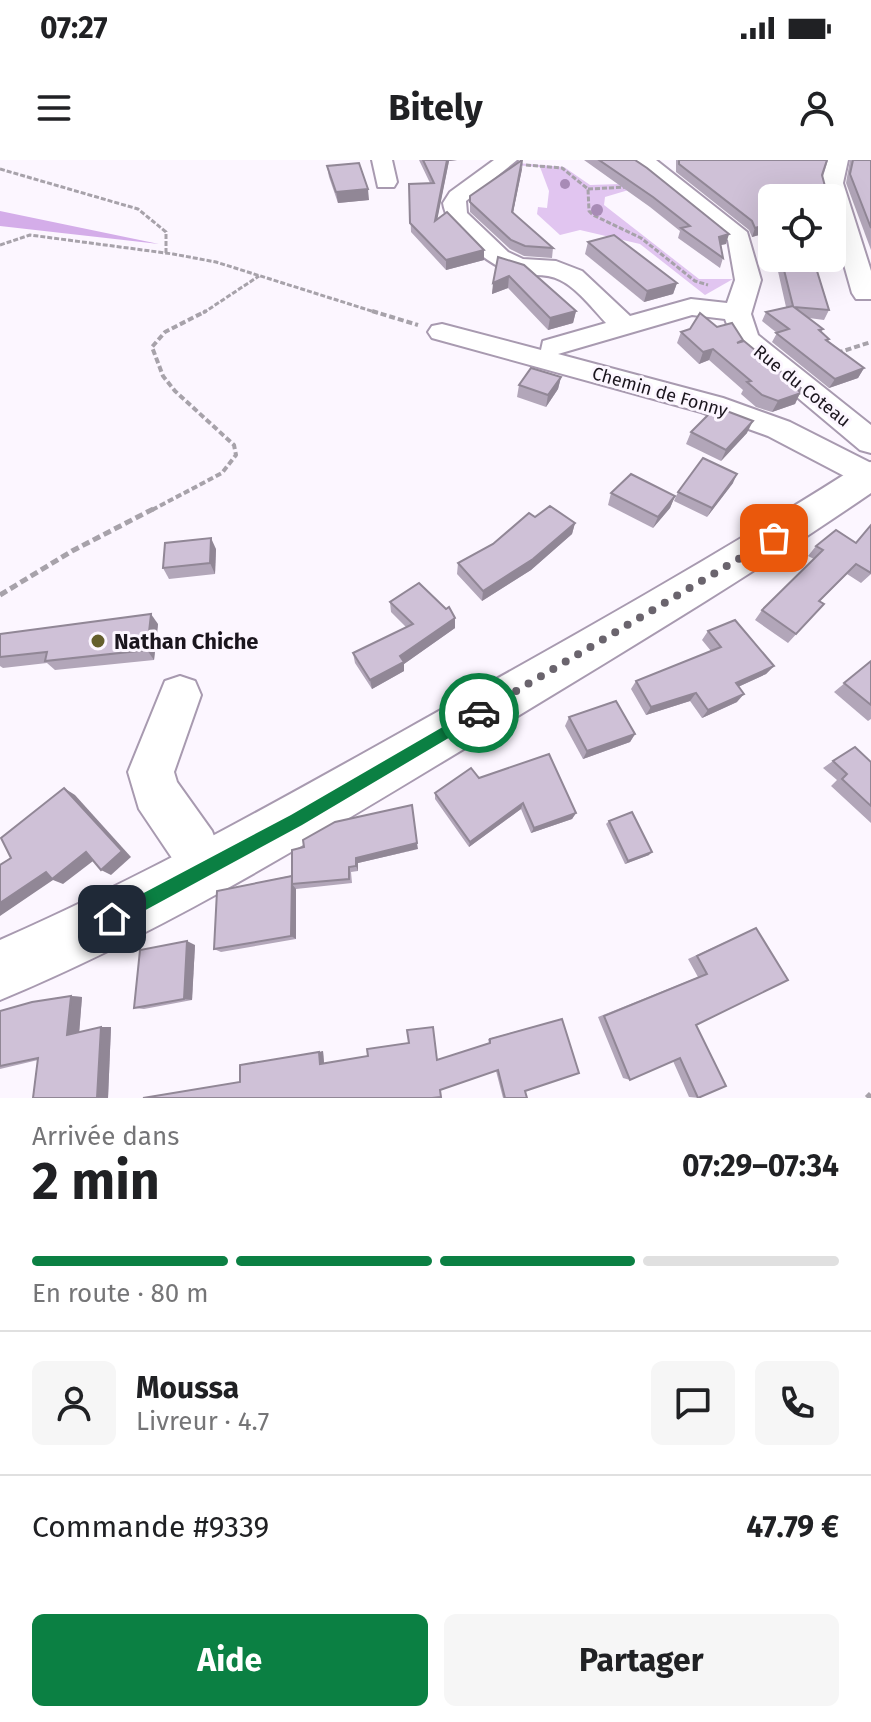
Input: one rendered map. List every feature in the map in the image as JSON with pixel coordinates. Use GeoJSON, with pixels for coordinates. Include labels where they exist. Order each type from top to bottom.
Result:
{"type":"FeatureCollection","features":[{"type":"Feature","properties":{"kind":"main road"},"geometry":{"type":"LineString","coordinates":[[0,970],[75,937],[203,872],[702,582],[870,468]]}},
{"type":"Feature","properties":{"kind":"street"},"geometry":{"type":"LineString","coordinates":[[382,160],[386,182]]}},
{"type":"Feature","properties":{"kind":"street"},"geometry":{"type":"LineString","coordinates":[[508,160],[458,197],[454,203],[456,215],[507,262],[556,269],[573,276],[625,326]]}},
{"type":"Feature","properties":{"kind":"street"},"geometry":{"type":"LineString","coordinates":[[832,184],[839,167],[838,160]]}},
{"type":"Feature","properties":{"kind":"street","name":"Rue du Coteau"},"geometry":{"type":"LineString","coordinates":[[653,170],[696,206],[750,234],[748,280],[741,305],[745,339],[782,370],[870,468]]}},
{"type":"Feature","properties":{"kind":"street"},"geometry":{"type":"LineString","coordinates":[[691,175],[696,206]]}},
{"type":"Feature","properties":{"kind":"street"},"geometry":{"type":"LineString","coordinates":[[846,244],[865,293]]}},
{"type":"Feature","properties":{"kind":"street"},"geometry":{"type":"LineString","coordinates":[[553,347],[691,307],[741,305]]}},
{"type":"Feature","properties":{"kind":"street","name":"Chemin de Fonny"},"geometry":{"type":"LineString","coordinates":[[442,332],[712,405],[779,429],[870,468]]}},
{"type":"Feature","properties":{"kind":"street"},"geometry":{"type":"LineString","coordinates":[[180,695],[151,772],[156,793],[195,848],[203,872]]}},
{"type":"Feature","properties":{"kind":"path"},"geometry":{"type":"LineString","coordinates":[[508,160],[562,168],[588,189],[628,187],[653,170]]}},
{"type":"Feature","properties":{"kind":"path"},"geometry":{"type":"LineString","coordinates":[[0,169],[138,209],[166,232],[166,253]]}},
{"type":"Feature","properties":{"kind":"path"},"geometry":{"type":"LineString","coordinates":[[588,189],[589,211],[597,218],[641,238],[695,281],[741,305]]}},
{"type":"Feature","properties":{"kind":"path"},"geometry":{"type":"LineString","coordinates":[[0,245],[30,235],[216,262],[442,332]]}},
{"type":"Feature","properties":{"kind":"path"},"geometry":{"type":"LineString","coordinates":[[0,237],[10,240]]}},
{"type":"Feature","properties":{"kind":"path"},"geometry":{"type":"LineString","coordinates":[[0,595],[72,551],[222,473],[236,455],[234,445],[175,391],[163,376],[152,347],[165,332],[192,320],[259,276]]}},
{"type":"Feature","properties":{"kind":"path"},"geometry":{"type":"LineString","coordinates":[[782,370],[871,342]]}},
{"type":"Feature","properties":{"kind":"shaded area"},"geometry":{"type":"Polygon","coordinates":[[[514,165],[564,167],[590,185],[652,183],[605,197],[604,205],[699,279],[733,279],[705,295],[640,244],[580,230],[560,235],[537,214],[538,207],[547,208],[549,191],[540,167],[514,165]]]}},
{"type":"Feature","properties":{"kind":"shaded area"},"geometry":{"type":"Polygon","coordinates":[[[0,211],[159,244],[0,226],[0,211]]]}},
{"type":"Feature","properties":{"kind":"building"},"geometry":{"type":"Polygon","coordinates":[[[423,160],[447,160],[435,221],[447,212],[484,250],[446,260],[410,223],[409,184],[434,183],[423,160]]]}},
{"type":"Feature","properties":{"kind":"building"},"geometry":{"type":"Polygon","coordinates":[[[522,160],[512,212],[553,248],[525,246],[511,240],[470,202],[470,196],[522,160]]]}},
{"type":"Feature","properties":{"kind":"building"},"geometry":{"type":"Polygon","coordinates":[[[599,160],[635,160],[647,168],[729,234],[719,237],[723,258],[681,228],[690,226],[599,160]]]}},
{"type":"Feature","properties":{"kind":"building"},"geometry":{"type":"Polygon","coordinates":[[[679,160],[827,160],[822,175],[824,184],[758,184],[758,227],[755,228],[752,221],[679,164],[679,160]]]}},
{"type":"Feature","properties":{"kind":"building"},"geometry":{"type":"Polygon","coordinates":[[[853,160],[871,160],[871,228],[850,174],[853,160]]]}},
{"type":"Feature","properties":{"kind":"building"},"geometry":{"type":"Polygon","coordinates":[[[359,163],[368,189],[336,192],[327,166],[359,163]]]}},
{"type":"Feature","properties":{"kind":"building"},"geometry":{"type":"Polygon","coordinates":[[[614,235],[677,283],[647,291],[588,242],[614,235]]]}},
{"type":"Feature","properties":{"kind":"building"},"geometry":{"type":"Polygon","coordinates":[[[498,257],[524,265],[576,311],[550,318],[509,276],[493,283],[498,257]]]}},
{"type":"Feature","properties":{"kind":"building"},"geometry":{"type":"Polygon","coordinates":[[[784,272],[817,272],[829,310],[794,307],[823,329],[819,330],[829,339],[826,340],[864,368],[835,379],[776,333],[789,329],[766,312],[793,306],[784,272]]]}},
{"type":"Feature","properties":{"kind":"building"},"geometry":{"type":"Polygon","coordinates":[[[700,313],[717,327],[732,323],[743,340],[737,343],[744,341],[802,389],[798,390],[801,393],[778,401],[762,395],[747,382],[751,381],[713,349],[703,352],[681,332],[690,329],[700,313]]]}},
{"type":"Feature","properties":{"kind":"building"},"geometry":{"type":"Polygon","coordinates":[[[531,368],[561,377],[548,395],[519,385],[531,368]]]}},
{"type":"Feature","properties":{"kind":"building"},"geometry":{"type":"Polygon","coordinates":[[[716,407],[753,421],[726,450],[691,432],[716,407]]]}},
{"type":"Feature","properties":{"kind":"building"},"geometry":{"type":"Polygon","coordinates":[[[703,458],[737,474],[712,508],[678,492],[703,458]]]}},
{"type":"Feature","properties":{"kind":"building"},"geometry":{"type":"Polygon","coordinates":[[[631,474],[675,496],[658,517],[611,493],[631,474]]]}},
{"type":"Feature","properties":{"kind":"building"},"geometry":{"type":"Polygon","coordinates":[[[550,506],[575,523],[533,559],[483,591],[458,563],[493,544],[529,513],[535,517],[550,506]]]}},
{"type":"Feature","properties":{"kind":"building"},"geometry":{"type":"Polygon","coordinates":[[[871,525],[871,573],[856,564],[819,601],[824,604],[796,634],[762,610],[823,550],[816,546],[836,530],[856,543],[871,525]]]}},
{"type":"Feature","properties":{"kind":"building"},"geometry":{"type":"Polygon","coordinates":[[[211,538],[210,563],[163,568],[165,543],[211,538]]]}},
{"type":"Feature","properties":{"kind":"building"},"geometry":{"type":"Polygon","coordinates":[[[419,583],[446,609],[449,607],[455,618],[400,656],[404,662],[370,680],[353,653],[413,624],[390,602],[419,583]]]}},
{"type":"Feature","properties":{"kind":"building"},"geometry":{"type":"Polygon","coordinates":[[[151,614],[147,650],[45,661],[47,652],[0,657],[0,634],[151,614]]]}},
{"type":"Feature","properties":{"kind":"building"},"geometry":{"type":"Polygon","coordinates":[[[735,620],[774,666],[736,683],[744,694],[708,710],[696,693],[651,707],[636,681],[721,647],[708,631],[735,620]]]}},
{"type":"Feature","properties":{"kind":"building"},"geometry":{"type":"Polygon","coordinates":[[[871,661],[871,705],[844,683],[871,661]]]}},
{"type":"Feature","properties":{"kind":"building"},"geometry":{"type":"Polygon","coordinates":[[[616,701],[635,734],[587,751],[569,717],[616,701]]]}},
{"type":"Feature","properties":{"kind":"building"},"geometry":{"type":"Polygon","coordinates":[[[855,747],[871,762],[871,806],[842,779],[847,774],[833,761],[855,747]]]}},
{"type":"Feature","properties":{"kind":"building"},"geometry":{"type":"Polygon","coordinates":[[[549,754],[576,813],[534,828],[523,803],[470,842],[435,793],[471,768],[479,778],[549,754]]]}},
{"type":"Feature","properties":{"kind":"building"},"geometry":{"type":"Polygon","coordinates":[[[64,788],[122,851],[101,870],[86,852],[52,879],[46,872],[0,903],[0,865],[11,858],[1,838],[64,788]]]}},
{"type":"Feature","properties":{"kind":"building"},"geometry":{"type":"Polygon","coordinates":[[[412,805],[417,843],[356,858],[356,866],[349,867],[349,879],[292,884],[292,850],[304,847],[303,840],[335,822],[412,805]]]}},
{"type":"Feature","properties":{"kind":"building"},"geometry":{"type":"Polygon","coordinates":[[[632,812],[652,852],[628,861],[609,821],[632,812]]]}},
{"type":"Feature","properties":{"kind":"building"},"geometry":{"type":"Polygon","coordinates":[[[292,876],[291,936],[214,949],[217,891],[292,876]]]}},
{"type":"Feature","properties":{"kind":"building"},"geometry":{"type":"Polygon","coordinates":[[[756,928],[788,980],[696,1025],[726,1086],[698,1098],[680,1058],[630,1080],[604,1016],[707,974],[697,956],[756,928]]]}},
{"type":"Feature","properties":{"kind":"building"},"geometry":{"type":"Polygon","coordinates":[[[187,941],[184,999],[134,1008],[140,950],[187,941]]]}},
{"type":"Feature","properties":{"kind":"building"},"geometry":{"type":"Polygon","coordinates":[[[71,996],[67,1035],[101,1027],[97,1098],[33,1098],[38,1058],[0,1066],[0,1011],[71,996]]]}},
{"type":"Feature","properties":{"kind":"building"},"geometry":{"type":"Polygon","coordinates":[[[562,1019],[579,1073],[525,1091],[527,1098],[505,1098],[498,1070],[440,1090],[441,1097],[432,1098],[143,1098],[240,1082],[240,1065],[319,1052],[320,1064],[368,1056],[367,1049],[409,1043],[407,1030],[433,1027],[437,1060],[490,1043],[490,1039],[562,1019]]]}},
{"type":"Feature","properties":{"kind":"way so far"},"geometry":{"type":"LineString","coordinates":[[479,713],[774,538]]}},
{"type":"Feature","properties":{"kind":"place","name":"Nathan Chiche"},"geometry":{"type":"Point","coordinates":[98,641]}},
{"type":"Feature","properties":{"kind":"route"},"geometry":{"type":"LineString","coordinates":[[112,919],[296,820],[479,713]]}}]}
